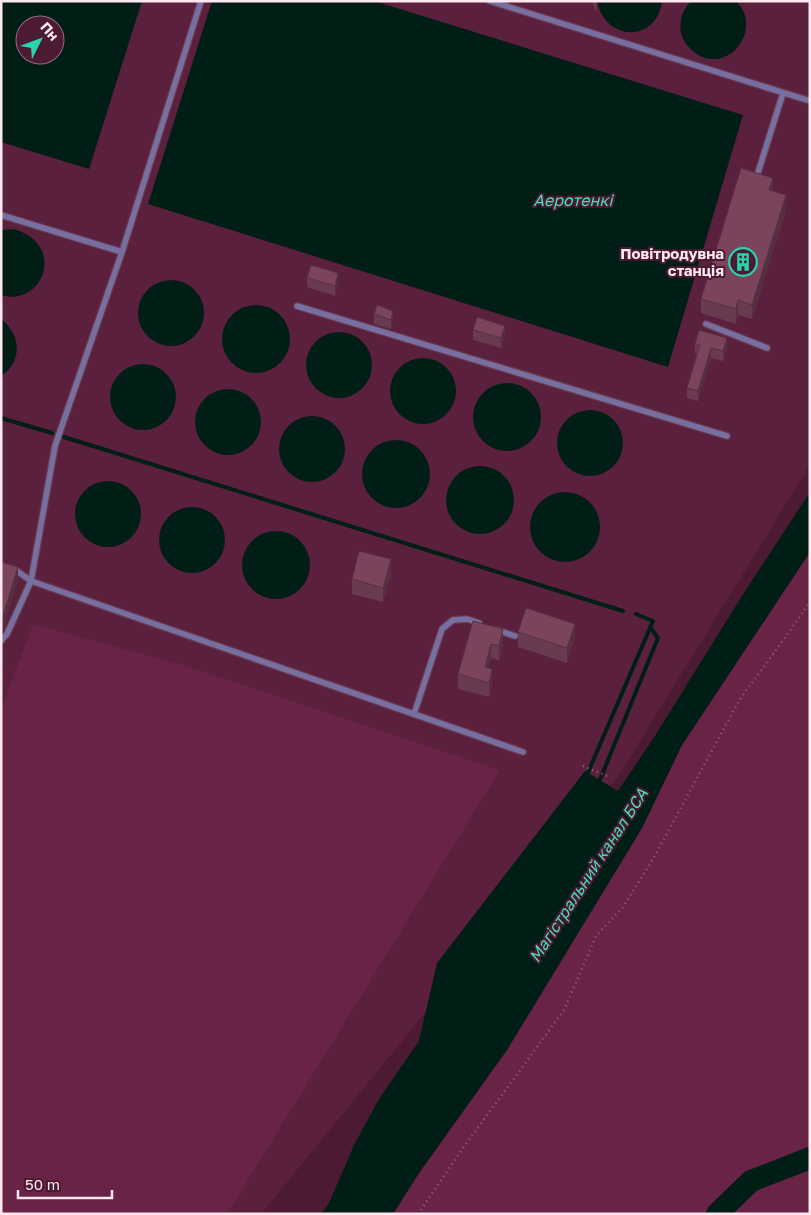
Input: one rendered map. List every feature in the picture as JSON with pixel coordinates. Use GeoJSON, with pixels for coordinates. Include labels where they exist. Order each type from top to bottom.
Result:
{"type":"FeatureCollection","features":[{"type":"Feature","properties":{"kind":"lane"},"geometry":{"type":"LineString","coordinates":[[1,641],[7,634],[31,581],[54,446],[122,252],[201,1]]}},
{"type":"Feature","properties":{"kind":"lane"},"geometry":{"type":"LineString","coordinates":[[490,1],[810,101]]}},
{"type":"Feature","properties":{"kind":"lane"},"geometry":{"type":"LineString","coordinates":[[755,181],[783,93]]}},
{"type":"Feature","properties":{"kind":"lane"},"geometry":{"type":"LineString","coordinates":[[1,215],[122,252]]}},
{"type":"Feature","properties":{"kind":"lane"},"geometry":{"type":"LineString","coordinates":[[297,306],[727,436]]}},
{"type":"Feature","properties":{"kind":"lane"},"geometry":{"type":"LineString","coordinates":[[706,324],[767,348]]}},
{"type":"Feature","properties":{"kind":"lane"},"geometry":{"type":"LineString","coordinates":[[1,566],[17,571],[31,581],[524,752]]}},
{"type":"Feature","properties":{"kind":"lane"},"geometry":{"type":"LineString","coordinates":[[414,714],[442,630],[453,620],[468,619],[514,636]]}},
{"type":"Feature","properties":{"kind":"path"},"geometry":{"type":"LineString","coordinates":[[418,1214],[463,1148],[564,1010],[596,936],[623,907],[653,859],[740,698],[810,602]]}},
{"type":"Feature","properties":{"kind":"path"},"geometry":{"type":"LineString","coordinates":[[583,766],[607,776]]}},
{"type":"Feature","properties":{"kind":"shaded area"},"geometry":{"type":"Polygon","coordinates":[[[1,1],[810,1],[810,465],[619,775],[261,1214],[1,1214],[1,1]]]}},
{"type":"Feature","properties":{"kind":"shaded area"},"geometry":{"type":"Polygon","coordinates":[[[810,552],[810,1214],[393,1214],[419,1173],[507,1050],[642,828],[682,745],[810,552]]]}},
{"type":"Feature","properties":{"kind":"shaded area"},"geometry":{"type":"Polygon","coordinates":[[[33,624],[182,665],[500,770],[227,1214],[1,1214],[1,710],[33,624]]]}},
{"type":"Feature","properties":{"kind":"water"},"geometry":{"type":"Polygon","coordinates":[[[1,1],[142,1],[89,169],[1,142],[1,1]]]}},
{"type":"Feature","properties":{"kind":"water","name":"Аеротенкі"},"geometry":{"type":"Polygon","coordinates":[[[212,1],[374,1],[743,115],[668,367],[148,204],[212,1]]]}},
{"type":"Feature","properties":{"kind":"water"},"geometry":{"type":"Polygon","coordinates":[[[597,1],[662,1],[658,15],[651,24],[641,30],[631,32],[620,30],[610,24],[602,14],[597,1]]]}},
{"type":"Feature","properties":{"kind":"water"},"geometry":{"type":"Polygon","coordinates":[[[691,1],[736,1],[744,13],[746,25],[744,36],[738,47],[718,59],[706,58],[694,52],[683,39],[680,24],[683,12],[691,1]]]}},
{"type":"Feature","properties":{"kind":"water"},"geometry":{"type":"Polygon","coordinates":[[[14,229],[31,237],[41,248],[44,260],[43,273],[37,284],[28,292],[16,297],[1,295],[1,230],[14,229]]]}},
{"type":"Feature","properties":{"kind":"water"},"geometry":{"type":"Polygon","coordinates":[[[171,280],[184,282],[194,290],[202,300],[204,313],[202,326],[194,336],[184,344],[171,346],[158,344],[148,336],[140,326],[138,313],[140,300],[148,290],[158,282],[171,280]]]}},
{"type":"Feature","properties":{"kind":"water"},"geometry":{"type":"Polygon","coordinates":[[[256,305],[269,308],[280,315],[287,326],[290,339],[287,352],[280,363],[269,370],[256,373],[243,370],[232,363],[225,352],[222,339],[225,326],[232,315],[243,308],[256,305]]]}},
{"type":"Feature","properties":{"kind":"water"},"geometry":{"type":"Polygon","coordinates":[[[1,319],[13,332],[17,348],[13,363],[1,376],[1,319]]]}},
{"type":"Feature","properties":{"kind":"water"},"geometry":{"type":"Polygon","coordinates":[[[339,332],[352,334],[362,342],[370,352],[372,365],[370,378],[362,388],[352,396],[339,398],[326,396],[316,388],[308,378],[306,365],[308,352],[316,342],[326,334],[339,332]]]}},
{"type":"Feature","properties":{"kind":"water"},"geometry":{"type":"Polygon","coordinates":[[[429,358],[447,367],[454,378],[456,391],[454,404],[447,415],[436,422],[417,424],[399,415],[392,404],[390,385],[399,367],[410,360],[429,358]]]}},
{"type":"Feature","properties":{"kind":"water"},"geometry":{"type":"Polygon","coordinates":[[[143,364],[156,367],[166,374],[173,384],[176,397],[173,410],[166,420],[156,427],[143,430],[130,427],[120,420],[113,410],[110,397],[113,384],[120,374],[130,367],[143,364]]]}},
{"type":"Feature","properties":{"kind":"water"},"geometry":{"type":"Polygon","coordinates":[[[507,383],[520,386],[531,393],[538,404],[541,417],[538,430],[531,441],[520,448],[507,451],[494,448],[483,441],[476,430],[473,417],[476,404],[483,393],[494,386],[507,383]]]}},
{"type":"Feature","properties":{"kind":"water"},"geometry":{"type":"Polygon","coordinates":[[[222,389],[234,389],[246,394],[256,404],[261,416],[259,435],[246,450],[234,455],[222,455],[210,450],[200,440],[195,428],[195,416],[200,404],[210,394],[222,389]]]}},
{"type":"Feature","properties":{"kind":"water"},"geometry":{"type":"Polygon","coordinates":[[[596,410],[614,419],[621,430],[623,443],[621,456],[614,467],[603,474],[584,476],[566,467],[559,456],[557,437],[566,419],[577,412],[596,410]]]}},
{"type":"Feature","properties":{"kind":"water"},"geometry":{"type":"Polygon","coordinates":[[[312,416],[325,419],[335,426],[342,436],[345,449],[342,462],[335,472],[325,479],[312,482],[299,479],[289,472],[282,462],[279,449],[282,436],[289,426],[299,419],[312,416]]]}},
{"type":"Feature","properties":{"kind":"water"},"geometry":{"type":"Polygon","coordinates":[[[396,440],[409,443],[420,450],[427,461],[430,474],[427,487],[420,498],[409,505],[396,508],[383,505],[372,498],[365,487],[362,474],[365,461],[372,450],[383,443],[396,440]]]}},
{"type":"Feature","properties":{"kind":"water"},"geometry":{"type":"Polygon","coordinates":[[[480,466],[493,469],[504,476],[511,487],[514,500],[511,513],[504,524],[493,531],[480,534],[467,531],[456,524],[449,513],[446,500],[449,487],[456,476],[467,469],[480,466]]]}},
{"type":"Feature","properties":{"kind":"water"},"geometry":{"type":"Polygon","coordinates":[[[108,481],[121,484],[131,491],[138,501],[141,514],[138,527],[131,537],[121,544],[108,547],[95,544],[85,537],[78,527],[75,514],[78,501],[85,491],[95,484],[108,481]]]}},
{"type":"Feature","properties":{"kind":"water"},"geometry":{"type":"Polygon","coordinates":[[[565,492],[578,495],[590,502],[597,514],[600,527],[597,540],[590,552],[578,559],[565,562],[552,559],[540,552],[533,540],[530,527],[533,514],[540,502],[552,495],[565,492]]]}},
{"type":"Feature","properties":{"kind":"water","name":"Магістральний канал БСА"},"geometry":{"type":"Polygon","coordinates":[[[810,492],[810,552],[682,745],[642,828],[507,1050],[419,1173],[393,1214],[321,1214],[329,1203],[354,1145],[379,1099],[419,1041],[437,963],[585,771],[618,791],[810,492]]]}},
{"type":"Feature","properties":{"kind":"water"},"geometry":{"type":"Polygon","coordinates":[[[186,507],[198,507],[210,512],[220,522],[225,534],[223,553],[210,568],[198,573],[186,573],[174,568],[164,558],[159,546],[159,534],[164,522],[174,512],[186,507]]]}},
{"type":"Feature","properties":{"kind":"water"},"geometry":{"type":"Polygon","coordinates":[[[269,531],[283,531],[295,536],[305,546],[310,558],[310,572],[305,584],[295,594],[283,599],[269,599],[257,594],[247,584],[242,572],[242,558],[247,546],[257,536],[269,531]]]}},
{"type":"Feature","properties":{"kind":"building","name":"Повітродувна станція"},"geometry":{"type":"Polygon","coordinates":[[[741,168],[773,178],[769,190],[786,195],[752,305],[738,300],[736,309],[701,299],[741,168]]]}},
{"type":"Feature","properties":{"kind":"building"},"geometry":{"type":"Polygon","coordinates":[[[311,265],[338,273],[335,286],[307,278],[311,265]]]}},
{"type":"Feature","properties":{"kind":"building"},"geometry":{"type":"Polygon","coordinates":[[[377,305],[393,311],[391,320],[374,314],[377,305]]]}},
{"type":"Feature","properties":{"kind":"building"},"geometry":{"type":"Polygon","coordinates":[[[477,317],[505,326],[501,338],[473,330],[477,317]]]}},
{"type":"Feature","properties":{"kind":"building"},"geometry":{"type":"Polygon","coordinates":[[[699,330],[727,338],[723,351],[711,348],[698,391],[687,388],[700,345],[695,344],[699,330]]]}},
{"type":"Feature","properties":{"kind":"building"},"geometry":{"type":"Polygon","coordinates":[[[359,551],[391,559],[383,588],[352,579],[359,551]]]}},
{"type":"Feature","properties":{"kind":"building"},"geometry":{"type":"Polygon","coordinates":[[[1,562],[18,567],[2,619],[1,619],[1,562]]]}},
{"type":"Feature","properties":{"kind":"building"},"geometry":{"type":"Polygon","coordinates":[[[526,608],[575,624],[567,648],[518,632],[526,608]]]}},
{"type":"Feature","properties":{"kind":"building"},"geometry":{"type":"Polygon","coordinates":[[[473,621],[503,629],[499,646],[491,644],[485,667],[492,669],[489,683],[458,674],[473,621]]]}},
{"type":"Feature","properties":{"kind":"waterway"},"geometry":{"type":"LineString","coordinates":[[1,418],[52,433]]}},
{"type":"Feature","properties":{"kind":"waterway"},"geometry":{"type":"LineString","coordinates":[[64,437],[623,611]]}},
{"type":"Feature","properties":{"kind":"waterway"},"geometry":{"type":"LineString","coordinates":[[586,777],[653,621],[636,614]]}},
{"type":"Feature","properties":{"kind":"waterway"},"geometry":{"type":"LineString","coordinates":[[599,782],[658,638],[650,627]]}},
{"type":"Feature","properties":{"kind":"waterway"},"geometry":{"type":"LineString","coordinates":[[717,1214],[751,1181],[810,1158]]}},
{"type":"Feature","properties":{"kind":"place","name":"Повітродувна станція"},"geometry":{"type":"Point","coordinates":[743,262]}}]}
